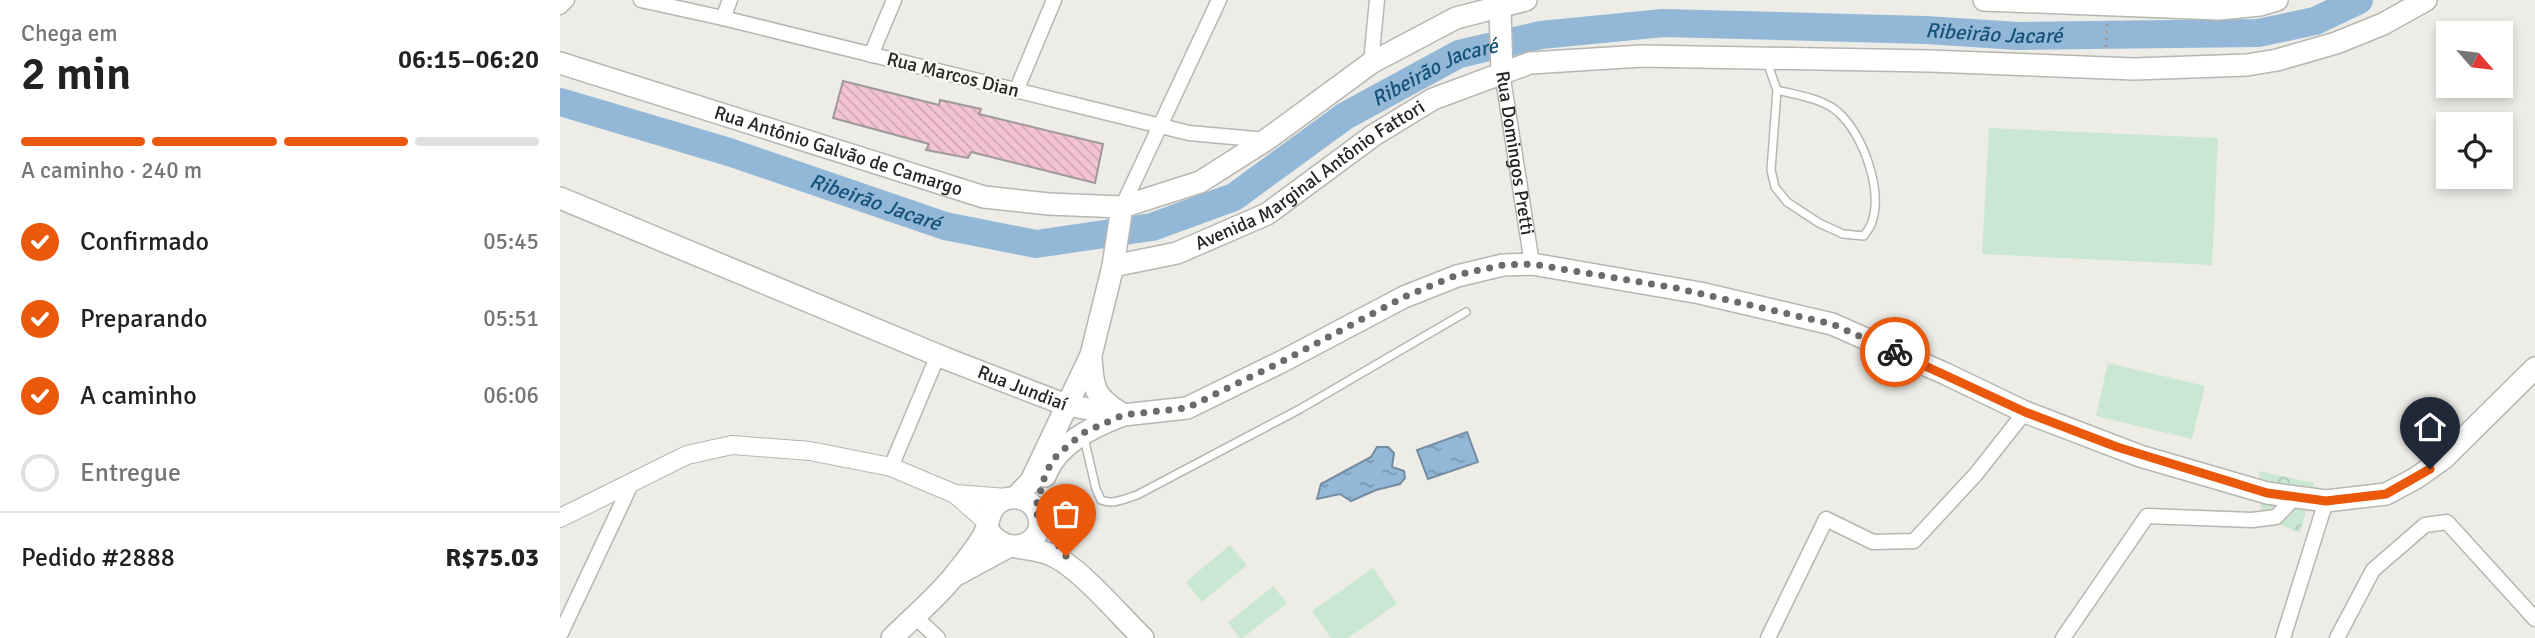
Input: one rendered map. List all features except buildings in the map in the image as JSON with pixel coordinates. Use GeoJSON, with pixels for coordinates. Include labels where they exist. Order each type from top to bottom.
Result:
{"type":"FeatureCollection","features":[{"type":"Feature","properties":{"kind":"main road"},"geometry":{"type":"LineString","coordinates":[[892,638],[956,575],[987,525],[994,508],[1012,498],[1031,481],[1091,355],[1122,214],[1200,182],[1266,140],[1371,63],[1456,18],[1526,0]]}},
{"type":"Feature","properties":{"kind":"main road"},"geometry":{"type":"LineString","coordinates":[[1984,0],[2219,9],[2260,5],[2277,0]]}},
{"type":"Feature","properties":{"kind":"main road","name":"Avenida Marginal Antônio Fattori"},"geometry":{"type":"LineString","coordinates":[[1114,260],[1177,253],[1267,214],[1374,135],[1433,99],[1502,68],[1530,63],[1642,56],[1930,61],[2134,69],[2246,65],[2277,60],[2336,43],[2383,24],[2426,0]]}},
{"type":"Feature","properties":{"kind":"main road","name":"Rua Domingos Pretti"},"geometry":{"type":"LineString","coordinates":[[1501,7],[1502,68]]}},
{"type":"Feature","properties":{"kind":"main road","name":"Rua Antônio Galvão de Camargo"},"geometry":{"type":"LineString","coordinates":[[560,63],[984,197],[1122,214]]}},
{"type":"Feature","properties":{"kind":"main road","name":"Rua Jundiaí"},"geometry":{"type":"LineString","coordinates":[[560,198],[938,355],[1066,405],[1123,415],[1187,408],[1404,297],[1457,275],[1503,265],[1532,264],[1700,293],[1832,324],[2025,412],[2140,456],[2267,493],[2326,501],[2386,494],[2417,478],[2443,459],[2535,369]]}},
{"type":"Feature","properties":{"kind":"main road"},"geometry":{"type":"LineString","coordinates":[[1091,355],[1093,384],[1097,394],[1105,404],[1123,415]]}},
{"type":"Feature","properties":{"kind":"main road"},"geometry":{"type":"LineString","coordinates":[[956,575],[1012,547],[1024,545],[1036,534],[1037,514],[1046,472],[1057,455],[1083,433],[1123,415]]}},
{"type":"Feature","properties":{"kind":"main road"},"geometry":{"type":"LineString","coordinates":[[1012,498],[1024,499],[1079,574],[1143,638]]}},
{"type":"Feature","properties":{"kind":"main road"},"geometry":{"type":"LineString","coordinates":[[987,525],[994,538],[1012,547],[1049,554],[1079,574]]}},
{"type":"Feature","properties":{"kind":"street"},"geometry":{"type":"LineString","coordinates":[[560,7],[567,0]]}},
{"type":"Feature","properties":{"kind":"street","name":"Rua Marcos Dian"},"geometry":{"type":"LineString","coordinates":[[641,0],[1189,133],[1266,140]]}},
{"type":"Feature","properties":{"kind":"street"},"geometry":{"type":"LineString","coordinates":[[723,18],[730,0]]}},
{"type":"Feature","properties":{"kind":"street"},"geometry":{"type":"LineString","coordinates":[[871,55],[894,0]]}},
{"type":"Feature","properties":{"kind":"street"},"geometry":{"type":"LineString","coordinates":[[1016,91],[1054,0]]}},
{"type":"Feature","properties":{"kind":"street"},"geometry":{"type":"LineString","coordinates":[[1122,214],[1219,0]]}},
{"type":"Feature","properties":{"kind":"street"},"geometry":{"type":"LineString","coordinates":[[1371,63],[1377,0]]}},
{"type":"Feature","properties":{"kind":"street","name":"Rua Domingos Pretti"},"geometry":{"type":"LineString","coordinates":[[1502,68],[1532,264]]}},
{"type":"Feature","properties":{"kind":"street"},"geometry":{"type":"LineString","coordinates":[[891,467],[938,355]]}},
{"type":"Feature","properties":{"kind":"street"},"geometry":{"type":"LineString","coordinates":[[1768,638],[1826,519],[1873,542],[1914,541],[1976,474],[2025,412]]}},
{"type":"Feature","properties":{"kind":"street"},"geometry":{"type":"LineString","coordinates":[[560,518],[687,455],[732,445],[810,451],[891,467],[955,494],[1012,498]]}},
{"type":"Feature","properties":{"kind":"street"},"geometry":{"type":"LineString","coordinates":[[560,635],[633,480]]}},
{"type":"Feature","properties":{"kind":"street"},"geometry":{"type":"LineString","coordinates":[[955,494],[987,525]]}},
{"type":"Feature","properties":{"kind":"street"},"geometry":{"type":"LineString","coordinates":[[2063,638],[2147,516],[2252,520],[2276,517],[2295,497]]}},
{"type":"Feature","properties":{"kind":"street"},"geometry":{"type":"LineString","coordinates":[[2283,638],[2326,501]]}},
{"type":"Feature","properties":{"kind":"street"},"geometry":{"type":"LineString","coordinates":[[2336,638],[2372,570],[2425,525],[2447,522],[2535,619]]}},
{"type":"Feature","properties":{"kind":"street"},"geometry":{"type":"LineString","coordinates":[[914,616],[938,638]]}},
{"type":"Feature","properties":{"kind":"lane"},"geometry":{"type":"LineString","coordinates":[[1766,58],[1777,90],[1771,170],[1776,187],[1787,202],[1819,223],[1843,234],[1864,236],[1872,223],[1873,178],[1854,133],[1838,112],[1825,104],[1777,90]]}},
{"type":"Feature","properties":{"kind":"lane"},"geometry":{"type":"LineString","coordinates":[[1083,433],[1096,489],[1101,500],[1110,504],[1137,495],[1300,409],[1466,312]]}},
{"type":"Feature","properties":{"kind":"path"},"geometry":{"type":"LineString","coordinates":[[2106,47],[2107,24]]}},
{"type":"Feature","properties":{"kind":"green space"},"geometry":{"type":"Polygon","coordinates":[[[1989,128],[2218,138],[2212,265],[1982,254],[1989,128]]]}},
{"type":"Feature","properties":{"kind":"green space"},"geometry":{"type":"Polygon","coordinates":[[[2108,363],[2205,386],[2192,439],[2096,416],[2108,363]]]}},
{"type":"Feature","properties":{"kind":"green space"},"geometry":{"type":"Polygon","coordinates":[[[2259,471],[2314,483],[2300,533],[2261,516],[2259,471]]]}},
{"type":"Feature","properties":{"kind":"green space"},"geometry":{"type":"Polygon","coordinates":[[[1230,545],[1247,565],[1202,602],[1186,582],[1230,545]]]}},
{"type":"Feature","properties":{"kind":"green space"},"geometry":{"type":"Polygon","coordinates":[[[1373,568],[1397,604],[1348,638],[1331,638],[1312,611],[1373,568]]]}},
{"type":"Feature","properties":{"kind":"green space"},"geometry":{"type":"Polygon","coordinates":[[[1273,586],[1287,603],[1240,638],[1228,623],[1273,586]]]}},
{"type":"Feature","properties":{"kind":"water"},"geometry":{"type":"Polygon","coordinates":[[[1467,432],[1478,462],[1428,479],[1417,450],[1467,432]]]}},
{"type":"Feature","properties":{"kind":"water"},"geometry":{"type":"Polygon","coordinates":[[[1377,447],[1388,447],[1394,453],[1392,467],[1404,471],[1405,478],[1400,484],[1376,490],[1351,501],[1340,494],[1317,499],[1321,484],[1371,457],[1377,447]]]}},
{"type":"Feature","properties":{"kind":"waterway","name":"Ribeirão Jacaré"},"geometry":{"type":"LineString","coordinates":[[560,102],[729,152],[945,226],[1036,244],[1152,227],[1234,197],[1345,116],[1459,54],[1541,35],[1663,23],[1926,30],[2018,36],[2258,33],[2315,21],[2359,0]]}},
{"type":"Feature","properties":{"kind":"way so far"},"geometry":{"type":"LineString","coordinates":[[1066,556],[1035,510],[1046,472],[1057,455],[1083,433],[1123,415],[1187,408],[1404,297],[1457,275],[1503,265],[1532,264],[1676,288],[1832,324],[1895,352]]}},
{"type":"Feature","properties":{"kind":"route"},"geometry":{"type":"LineString","coordinates":[[1895,352],[2025,412],[2140,456],[2267,493],[2326,501],[2386,494],[2430,469]]}}]}
